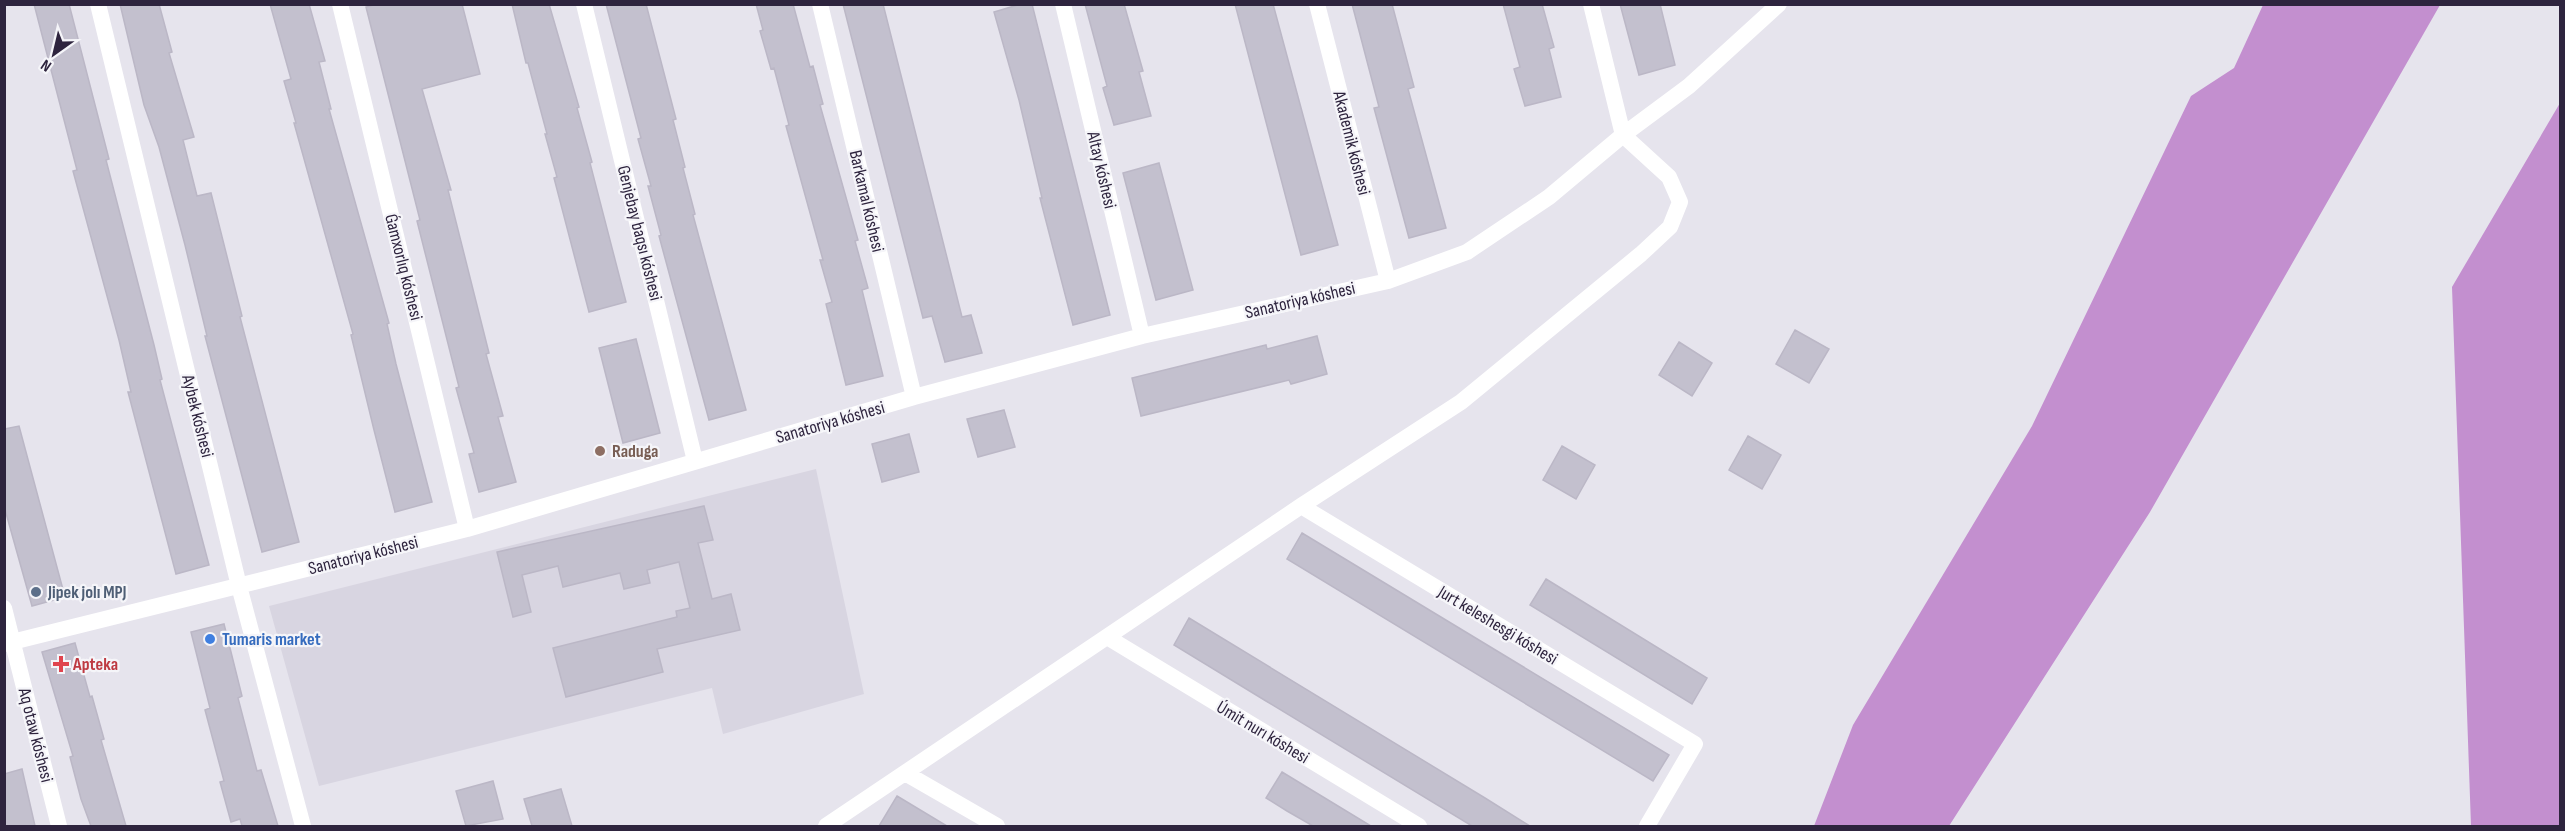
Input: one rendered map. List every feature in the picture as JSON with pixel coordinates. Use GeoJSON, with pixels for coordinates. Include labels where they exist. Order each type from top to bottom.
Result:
{"type":"FeatureCollection","features":[{"type":"Feature","properties":{"kind":"street","name":"Aybek kóshesi"},"geometry":{"type":"LineString","coordinates":[[98,4],[239,586],[303,826]]}},
{"type":"Feature","properties":{"kind":"street","name":"Ǵamxorlıq kóshesi"},"geometry":{"type":"LineString","coordinates":[[340,4],[467,529]]}},
{"type":"Feature","properties":{"kind":"street","name":"Genjebay baqsı kóshesi"},"geometry":{"type":"LineString","coordinates":[[584,4],[695,461]]}},
{"type":"Feature","properties":{"kind":"street","name":"Barkamal kóshesi"},"geometry":{"type":"LineString","coordinates":[[820,4],[914,397]]}},
{"type":"Feature","properties":{"kind":"street","name":"Altay kóshesi"},"geometry":{"type":"LineString","coordinates":[[1063,4],[1142,336]]}},
{"type":"Feature","properties":{"kind":"street","name":"Akademik kóshesi"},"geometry":{"type":"LineString","coordinates":[[1317,4],[1388,281]]}},
{"type":"Feature","properties":{"kind":"street"},"geometry":{"type":"LineString","coordinates":[[826,826],[1301,506],[1461,402],[1670,227],[1680,202],[1669,177],[1623,135],[1592,4]]}},
{"type":"Feature","properties":{"kind":"street","name":"Sanatoriya kóshesi"},"geometry":{"type":"LineString","coordinates":[[9,643],[467,529],[914,397],[1142,336],[1388,281],[1467,252],[1549,197],[1623,135],[1689,86],[1779,4]]}},
{"type":"Feature","properties":{"kind":"street","name":"Jurt keleshesgi kóshesi"},"geometry":{"type":"LineString","coordinates":[[1301,506],[1695,744],[1647,826]]}},
{"type":"Feature","properties":{"kind":"street","name":"Aq otaw kóshesi"},"geometry":{"type":"LineString","coordinates":[[4,608],[9,643],[59,826]]}},
{"type":"Feature","properties":{"kind":"street","name":"Úmit nurı kóshesi"},"geometry":{"type":"LineString","coordinates":[[1107,637],[1419,826]]}},
{"type":"Feature","properties":{"kind":"street"},"geometry":{"type":"LineString","coordinates":[[905,772],[997,826]]}},
{"type":"Feature","properties":{"kind":"shaded area"},"geometry":{"type":"Polygon","coordinates":[[[2263,5],[2440,5],[2150,512],[1949,826],[1814,826],[1853,725],[2032,426],[2191,96],[2234,68],[2263,5]]]}},
{"type":"Feature","properties":{"kind":"shaded area"},"geometry":{"type":"Polygon","coordinates":[[[2560,103],[2560,826],[2471,826],[2452,287],[2560,103]]]}},
{"type":"Feature","properties":{"kind":"shaded area"},"geometry":{"type":"Polygon","coordinates":[[[816,469],[864,694],[723,734],[712,688],[319,786],[269,606],[816,469]]]}},
{"type":"Feature","properties":{"kind":"building"},"geometry":{"type":"Polygon","coordinates":[[[34,4],[69,4],[109,159],[106,160],[154,345],[162,379],[160,380],[209,565],[176,574],[128,392],[131,392],[119,340],[73,171],[77,170],[34,4]]]}},
{"type":"Feature","properties":{"kind":"building"},"geometry":{"type":"Polygon","coordinates":[[[120,4],[159,4],[172,52],[169,53],[194,137],[183,140],[197,196],[211,193],[242,316],[240,317],[299,542],[262,552],[205,336],[207,336],[185,245],[159,147],[144,105],[120,4]]]}},
{"type":"Feature","properties":{"kind":"building"},"geometry":{"type":"Polygon","coordinates":[[[270,4],[309,4],[325,61],[319,62],[331,109],[329,109],[389,323],[387,324],[396,364],[432,502],[395,512],[351,335],[353,334],[294,123],[296,123],[284,81],[291,79],[270,4]]]}},
{"type":"Feature","properties":{"kind":"building"},"geometry":{"type":"Polygon","coordinates":[[[377,4],[462,4],[480,74],[422,89],[451,190],[448,190],[489,353],[486,354],[503,416],[498,417],[516,482],[479,492],[469,454],[474,453],[456,388],[459,387],[417,221],[420,220],[366,7],[377,4]]]}},
{"type":"Feature","properties":{"kind":"building"},"geometry":{"type":"Polygon","coordinates":[[[512,4],[549,4],[579,107],[577,108],[592,162],[590,163],[626,302],[589,312],[554,178],[557,177],[545,134],[547,134],[528,63],[526,63],[512,4]]]}},
{"type":"Feature","properties":{"kind":"building"},"geometry":{"type":"Polygon","coordinates":[[[606,4],[646,4],[676,119],[673,120],[695,214],[693,215],[746,410],[709,420],[659,236],[661,235],[648,186],[651,186],[638,139],[641,138],[606,4]]]}},
{"type":"Feature","properties":{"kind":"building"},"geometry":{"type":"Polygon","coordinates":[[[756,4],[793,4],[810,67],[813,66],[823,104],[820,105],[858,240],[855,241],[868,288],[862,290],[883,376],[846,385],[826,304],[832,302],[820,260],[823,260],[786,126],[789,125],[774,68],[771,69],[760,31],[763,30],[756,4]]]}},
{"type":"Feature","properties":{"kind":"building"},"geometry":{"type":"Polygon","coordinates":[[[843,4],[883,4],[962,317],[971,315],[982,353],[945,362],[932,316],[923,318],[843,4]]]}},
{"type":"Feature","properties":{"kind":"building"},"geometry":{"type":"Polygon","coordinates":[[[1021,4],[1032,4],[1110,315],[1073,325],[1040,198],[1042,198],[1019,100],[994,12],[1021,4]]]}},
{"type":"Feature","properties":{"kind":"building"},"geometry":{"type":"Polygon","coordinates":[[[1085,4],[1124,4],[1143,71],[1139,72],[1151,116],[1114,125],[1103,88],[1107,86],[1085,4]]]}},
{"type":"Feature","properties":{"kind":"building"},"geometry":{"type":"Polygon","coordinates":[[[1235,4],[1273,4],[1338,245],[1301,255],[1235,4]]]}},
{"type":"Feature","properties":{"kind":"building"},"geometry":{"type":"Polygon","coordinates":[[[1352,4],[1392,4],[1414,87],[1408,89],[1446,228],[1409,238],[1374,108],[1379,107],[1352,4]]]}},
{"type":"Feature","properties":{"kind":"building"},"geometry":{"type":"Polygon","coordinates":[[[1503,4],[1542,4],[1554,47],[1549,49],[1561,97],[1525,106],[1514,69],[1520,67],[1503,4]]]}},
{"type":"Feature","properties":{"kind":"building"},"geometry":{"type":"Polygon","coordinates":[[[1620,4],[1660,4],[1675,65],[1639,75],[1620,4]]]}},
{"type":"Feature","properties":{"kind":"building"},"geometry":{"type":"Polygon","coordinates":[[[1159,163],[1193,290],[1156,300],[1123,173],[1159,163]]]}},
{"type":"Feature","properties":{"kind":"building"},"geometry":{"type":"Polygon","coordinates":[[[1795,330],[1829,349],[1809,383],[1776,364],[1795,330]]]}},
{"type":"Feature","properties":{"kind":"building"},"geometry":{"type":"Polygon","coordinates":[[[1317,336],[1327,374],[1291,384],[1289,380],[1141,416],[1132,378],[1266,345],[1267,349],[1317,336]]]}},
{"type":"Feature","properties":{"kind":"building"},"geometry":{"type":"Polygon","coordinates":[[[636,339],[660,433],[623,443],[599,348],[636,339]]]}},
{"type":"Feature","properties":{"kind":"building"},"geometry":{"type":"Polygon","coordinates":[[[1679,342],[1712,363],[1692,396],[1659,375],[1679,342]]]}},
{"type":"Feature","properties":{"kind":"building"},"geometry":{"type":"Polygon","coordinates":[[[1004,410],[1015,447],[978,457],[967,419],[1004,410]]]}},
{"type":"Feature","properties":{"kind":"building"},"geometry":{"type":"Polygon","coordinates":[[[19,426],[65,597],[32,606],[4,506],[4,429],[19,426]]]}},
{"type":"Feature","properties":{"kind":"building"},"geometry":{"type":"Polygon","coordinates":[[[909,434],[919,472],[882,482],[872,444],[909,434]]]}},
{"type":"Feature","properties":{"kind":"building"},"geometry":{"type":"Polygon","coordinates":[[[1748,436],[1781,455],[1762,489],[1729,470],[1748,436]]]}},
{"type":"Feature","properties":{"kind":"building"},"geometry":{"type":"Polygon","coordinates":[[[1562,446],[1595,465],[1576,499],[1543,480],[1562,446]]]}},
{"type":"Feature","properties":{"kind":"building"},"geometry":{"type":"Polygon","coordinates":[[[704,506],[713,540],[698,543],[712,599],[731,594],[740,630],[657,649],[663,672],[566,697],[553,648],[677,617],[676,611],[690,608],[679,562],[647,570],[650,583],[624,589],[620,573],[563,587],[558,566],[522,575],[531,612],[513,617],[497,552],[704,506]]]}},
{"type":"Feature","properties":{"kind":"building"},"geometry":{"type":"Polygon","coordinates":[[[1302,533],[1669,755],[1653,781],[1287,559],[1302,533]]]}},
{"type":"Feature","properties":{"kind":"building"},"geometry":{"type":"Polygon","coordinates":[[[1546,579],[1707,678],[1692,704],[1530,605],[1546,579]]]}},
{"type":"Feature","properties":{"kind":"building"},"geometry":{"type":"Polygon","coordinates":[[[1189,618],[1530,826],[1472,826],[1174,645],[1189,618]]]}},
{"type":"Feature","properties":{"kind":"building"},"geometry":{"type":"Polygon","coordinates":[[[224,624],[242,696],[238,698],[257,771],[261,770],[278,826],[242,826],[240,819],[231,822],[220,782],[224,781],[205,710],[210,708],[191,632],[224,624]]]}},
{"type":"Feature","properties":{"kind":"building"},"geometry":{"type":"Polygon","coordinates":[[[75,643],[104,739],[101,740],[126,826],[91,826],[81,799],[70,757],[73,756],[42,652],[75,643]]]}},
{"type":"Feature","properties":{"kind":"building"},"geometry":{"type":"Polygon","coordinates":[[[22,769],[35,826],[4,826],[4,774],[22,769]]]}},
{"type":"Feature","properties":{"kind":"building"},"geometry":{"type":"Polygon","coordinates":[[[1282,772],[1371,826],[1313,826],[1287,811],[1266,798],[1282,772]]]}},
{"type":"Feature","properties":{"kind":"building"},"geometry":{"type":"Polygon","coordinates":[[[493,781],[503,819],[466,826],[456,791],[493,781]]]}},
{"type":"Feature","properties":{"kind":"building"},"geometry":{"type":"Polygon","coordinates":[[[561,789],[572,826],[532,826],[524,799],[561,789]]]}},
{"type":"Feature","properties":{"kind":"building"},"geometry":{"type":"Polygon","coordinates":[[[897,796],[947,826],[879,826],[897,796]]]}},
{"type":"Feature","properties":{"kind":"place","name":"Raduga"},"geometry":{"type":"Point","coordinates":[600,451]}},
{"type":"Feature","properties":{"kind":"place","name":"Jipek jolı MPJ"},"geometry":{"type":"Point","coordinates":[36,592]}},
{"type":"Feature","properties":{"kind":"place","name":"Tumaris market"},"geometry":{"type":"Point","coordinates":[210,639]}},
{"type":"Feature","properties":{"kind":"place","name":"Apteka"},"geometry":{"type":"Point","coordinates":[61,664]}}]}
